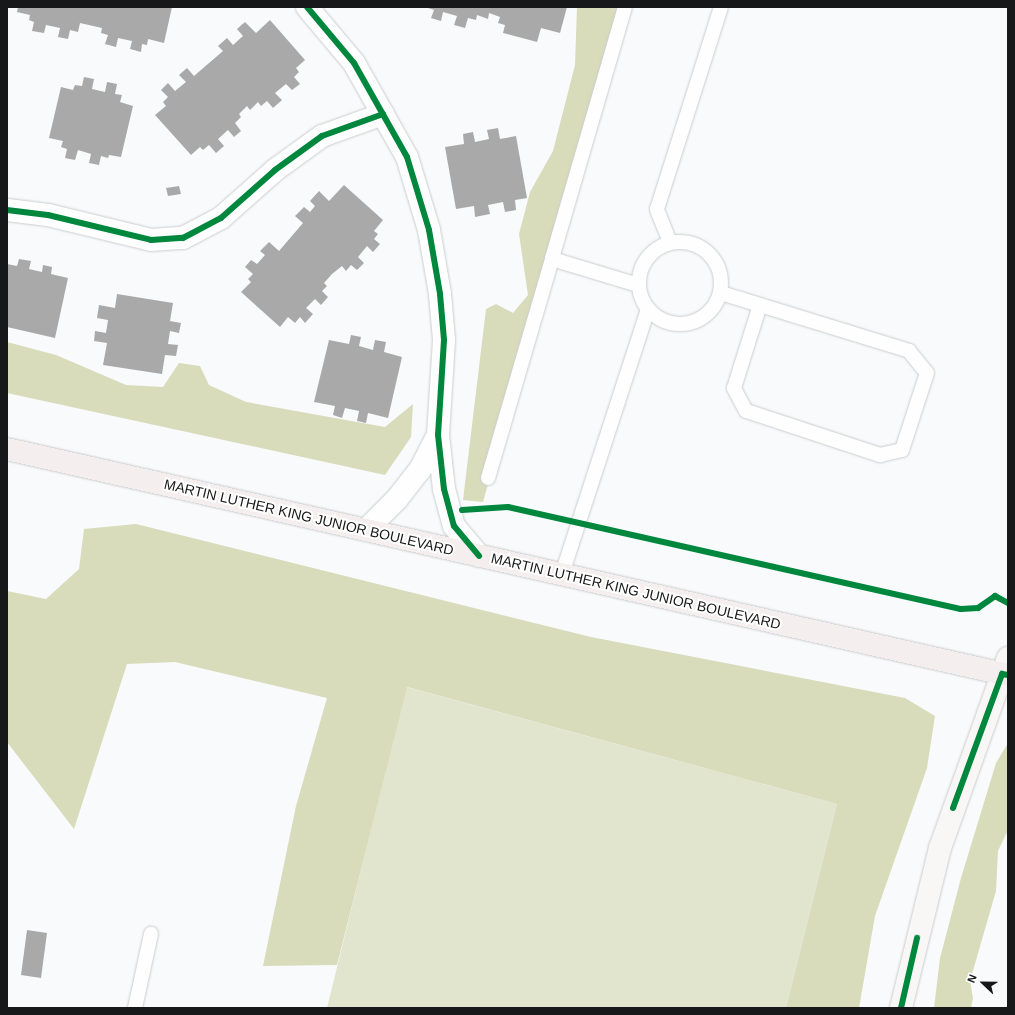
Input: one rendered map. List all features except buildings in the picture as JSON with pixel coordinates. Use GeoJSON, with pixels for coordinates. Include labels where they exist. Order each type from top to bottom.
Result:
{"type":"FeatureCollection","features":[{"type":"Feature","properties":{"kind":"main road","name":"MARTIN LUTHER KING JUNIOR BOULEVARD"},"geometry":{"type":"LineString","coordinates":[[7,449],[479,556],[1006,669]]}},
{"type":"Feature","properties":{"kind":"main road"},"geometry":{"type":"LineString","coordinates":[[902,1008],[940,848],[1006,669]]}},
{"type":"Feature","properties":{"kind":"street"},"geometry":{"type":"LineString","coordinates":[[307,7],[354,63],[407,157],[429,230],[435,262],[444,340],[438,435],[444,489],[454,526],[479,556]]}},
{"type":"Feature","properties":{"kind":"street"},"geometry":{"type":"LineString","coordinates":[[7,210],[48,216],[151,240],[182,238],[221,218],[275,170],[322,136],[383,114]]}},
{"type":"Feature","properties":{"kind":"street"},"geometry":{"type":"LineString","coordinates":[[366,530],[397,499],[420,470],[438,435]]}},
{"type":"Feature","properties":{"kind":"lane"},"geometry":{"type":"LineString","coordinates":[[488,478],[624,7]]}},
{"type":"Feature","properties":{"kind":"lane"},"geometry":{"type":"LineString","coordinates":[[670,242],[657,209],[721,7]]}},
{"type":"Feature","properties":{"kind":"lane"},"geometry":{"type":"LineString","coordinates":[[684,241],[698,245],[710,253],[718,265],[722,278],[721,293],[707,315],[689,324],[670,324],[657,318],[648,310],[641,298],[638,285],[640,271],[647,258],[657,248],[670,242],[684,241]]}},
{"type":"Feature","properties":{"kind":"lane"},"geometry":{"type":"LineString","coordinates":[[552,259],[638,285]]}},
{"type":"Feature","properties":{"kind":"lane"},"geometry":{"type":"LineString","coordinates":[[721,293],[760,305],[908,351],[926,373],[902,450],[880,455],[746,411],[734,388],[760,305]]}},
{"type":"Feature","properties":{"kind":"lane"},"geometry":{"type":"LineString","coordinates":[[562,574],[648,310]]}},
{"type":"Feature","properties":{"kind":"lane"},"geometry":{"type":"LineString","coordinates":[[135,1008],[151,934]]}},
{"type":"Feature","properties":{"kind":"green space"},"geometry":{"type":"Polygon","coordinates":[[[577,7],[623,7],[483,502],[463,500],[486,309],[496,304],[513,313],[528,295],[519,234],[530,192],[553,151],[575,65],[577,7]]]}},
{"type":"Feature","properties":{"kind":"green space"},"geometry":{"type":"Polygon","coordinates":[[[7,342],[56,355],[126,385],[163,387],[179,363],[200,366],[209,385],[246,402],[385,427],[413,404],[411,437],[385,475],[7,393],[7,342]]]}},
{"type":"Feature","properties":{"kind":"green space"},"geometry":{"type":"Polygon","coordinates":[[[136,524],[591,637],[905,698],[935,716],[927,768],[875,916],[859,1008],[786,1008],[837,804],[407,687],[337,965],[263,966],[296,806],[327,698],[175,662],[127,664],[74,829],[7,742],[7,591],[46,599],[79,569],[84,529],[136,524]]]}},
{"type":"Feature","properties":{"kind":"green space"},"geometry":{"type":"Polygon","coordinates":[[[406,687],[837,804],[786,1008],[327,1008],[406,687]]]}},
{"type":"Feature","properties":{"kind":"green space"},"geometry":{"type":"Polygon","coordinates":[[[1008,743],[1008,830],[998,851],[996,891],[970,981],[973,998],[971,1008],[934,1008],[940,958],[961,878],[996,763],[1008,743]]]}},
{"type":"Feature","properties":{"kind":"cycle path"},"geometry":{"type":"LineString","coordinates":[[307,7],[354,63],[407,157],[429,230],[440,294],[444,340],[438,435],[444,489],[454,526],[479,556]]}},
{"type":"Feature","properties":{"kind":"cycle path"},"geometry":{"type":"LineString","coordinates":[[7,210],[48,215],[151,240],[183,238],[221,218],[275,170],[322,136],[383,114]]}},
{"type":"Feature","properties":{"kind":"cycle path"},"geometry":{"type":"LineString","coordinates":[[462,510],[508,507],[961,609],[978,608],[995,596],[1008,603]]}},
{"type":"Feature","properties":{"kind":"cycle path"},"geometry":{"type":"LineString","coordinates":[[953,808],[1002,674],[1008,675]]}},
{"type":"Feature","properties":{"kind":"cycle path"},"geometry":{"type":"LineString","coordinates":[[901,1008],[917,938]]}}]}
